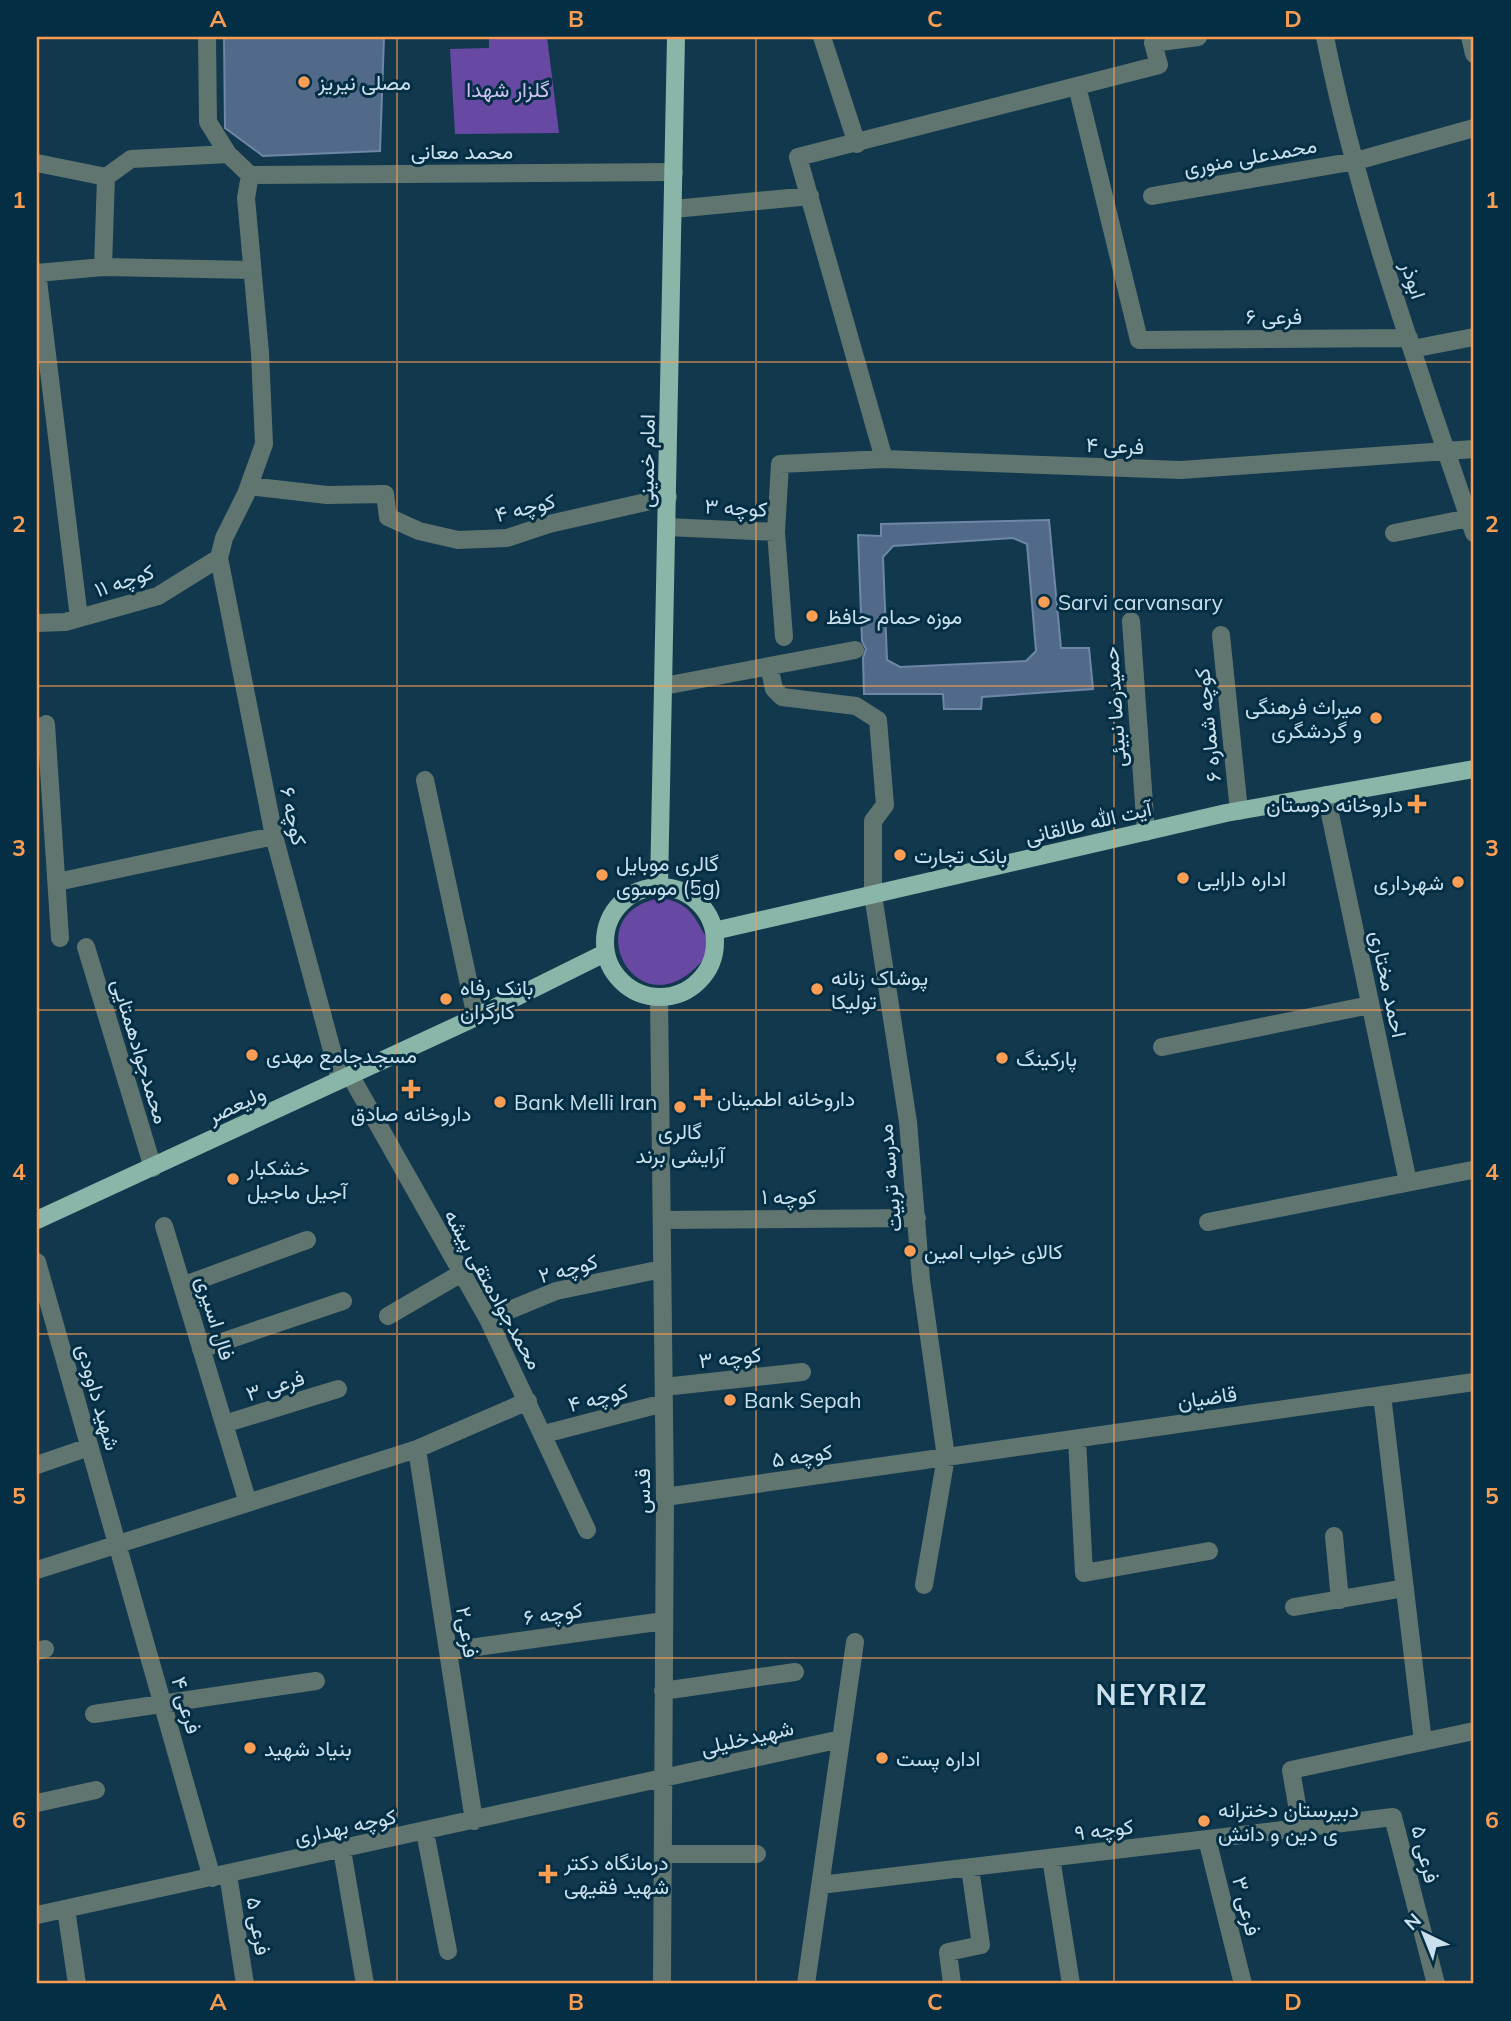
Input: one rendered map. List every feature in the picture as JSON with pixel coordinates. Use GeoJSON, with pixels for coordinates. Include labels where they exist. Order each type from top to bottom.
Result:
{"type":"FeatureCollection","features":[{"type":"Feature","properties":{"kind":"main road","name":"امام خمینی"},"geometry":{"type":"LineString","coordinates":[[659,887],[676,37]]}},
{"type":"Feature","properties":{"kind":"main road","name":"آیت الله طالقانی"},"geometry":{"type":"LineString","coordinates":[[714,931],[1239,811],[1474,769]]}},
{"type":"Feature","properties":{"kind":"main road"},"geometry":{"type":"LineString","coordinates":[[659,887],[678,890],[695,899],[707,913],[714,931],[713,955],[702,977],[683,992],[659,997],[640,994],[624,985],[612,970],[605,953],[606,929],[617,907],[636,892],[659,887]]}},
{"type":"Feature","properties":{"kind":"main road","name":"ولیعصر"},"geometry":{"type":"LineString","coordinates":[[37,1220],[476,1017],[605,953]]}},
{"type":"Feature","properties":{"kind":"street"},"geometry":{"type":"LineString","coordinates":[[207,37],[208,122],[228,155],[250,175],[246,198],[260,353],[264,444],[224,538],[219,558]]}},
{"type":"Feature","properties":{"kind":"street"},"geometry":{"type":"LineString","coordinates":[[822,37],[857,144]]}},
{"type":"Feature","properties":{"kind":"street"},"geometry":{"type":"LineString","coordinates":[[884,458],[798,157],[1159,65],[1153,43],[1198,37]]}},
{"type":"Feature","properties":{"kind":"street","name":"ابوذر"},"geometry":{"type":"LineString","coordinates":[[1325,37],[1356,161],[1411,343],[1472,526]]}},
{"type":"Feature","properties":{"kind":"street"},"geometry":{"type":"LineString","coordinates":[[1470,37],[1474,54]]}},
{"type":"Feature","properties":{"kind":"street","name":"فرعی ۶"},"geometry":{"type":"LineString","coordinates":[[1077,86],[1139,340],[1411,343],[1474,337]]}},
{"type":"Feature","properties":{"kind":"street","name":"محمدعلی منوری"},"geometry":{"type":"LineString","coordinates":[[1152,196],[1356,161],[1474,128]]}},
{"type":"Feature","properties":{"kind":"street"},"geometry":{"type":"LineString","coordinates":[[37,163],[106,177],[131,159],[228,155]]}},
{"type":"Feature","properties":{"kind":"street","name":"محمد معانی"},"geometry":{"type":"LineString","coordinates":[[250,175],[674,172]]}},
{"type":"Feature","properties":{"kind":"street"},"geometry":{"type":"LineString","coordinates":[[103,267],[106,177]]}},
{"type":"Feature","properties":{"kind":"street"},"geometry":{"type":"LineString","coordinates":[[674,209],[810,196]]}},
{"type":"Feature","properties":{"kind":"street"},"geometry":{"type":"LineString","coordinates":[[79,618],[37,273],[103,267],[251,270]]}},
{"type":"Feature","properties":{"kind":"street","name":"فرعی ۴"},"geometry":{"type":"LineString","coordinates":[[780,464],[884,458],[1181,470],[1474,449]]}},
{"type":"Feature","properties":{"kind":"street","name":"کوچه ۳"},"geometry":{"type":"LineString","coordinates":[[667,527],[776,532],[780,464]]}},
{"type":"Feature","properties":{"kind":"street","name":"کوچه ۴"},"geometry":{"type":"LineString","coordinates":[[248,486],[327,495],[386,494],[388,517],[419,531],[458,540],[507,538],[548,524],[668,497]]}},
{"type":"Feature","properties":{"kind":"street"},"geometry":{"type":"LineString","coordinates":[[1394,533],[1472,526]]}},
{"type":"Feature","properties":{"kind":"street"},"geometry":{"type":"LineString","coordinates":[[776,532],[784,637]]}},
{"type":"Feature","properties":{"kind":"street","name":"کوچه ۱۱"},"geometry":{"type":"LineString","coordinates":[[37,623],[79,618],[158,596],[219,558]]}},
{"type":"Feature","properties":{"kind":"street","name":"۶ کوچه"},"geometry":{"type":"LineString","coordinates":[[219,558],[274,836],[345,1077]]}},
{"type":"Feature","properties":{"kind":"street","name":"حمیدرضا نبیئی"},"geometry":{"type":"LineString","coordinates":[[1130,621],[1146,832]]}},
{"type":"Feature","properties":{"kind":"street","name":"کوچه شماره ۶"},"geometry":{"type":"LineString","coordinates":[[1221,635],[1239,811]]}},
{"type":"Feature","properties":{"kind":"street"},"geometry":{"type":"LineString","coordinates":[[664,685],[855,650]]}},
{"type":"Feature","properties":{"kind":"street","name":"مدرسه تربیت"},"geometry":{"type":"LineString","coordinates":[[769,666],[774,689],[782,696],[856,706],[878,720],[885,805],[873,821],[873,895],[908,1122],[921,1280],[946,1457],[924,1585]]}},
{"type":"Feature","properties":{"kind":"street"},"geometry":{"type":"LineString","coordinates":[[46,724],[60,938]]}},
{"type":"Feature","properties":{"kind":"street"},"geometry":{"type":"LineString","coordinates":[[425,780],[476,1017]]}},
{"type":"Feature","properties":{"kind":"street","name":"احمد مختاری"},"geometry":{"type":"LineString","coordinates":[[1326,796],[1408,1182]]}},
{"type":"Feature","properties":{"kind":"street"},"geometry":{"type":"LineString","coordinates":[[57,882],[274,836]]}},
{"type":"Feature","properties":{"kind":"street","name":"محمدجوادهمتایی"},"geometry":{"type":"LineString","coordinates":[[86,947],[153,1168]]}},
{"type":"Feature","properties":{"kind":"street","name":"قدس"},"geometry":{"type":"LineString","coordinates":[[659,997],[665,1497],[662,1984]]}},
{"type":"Feature","properties":{"kind":"street"},"geometry":{"type":"LineString","coordinates":[[1162,1047],[1370,1005]]}},
{"type":"Feature","properties":{"kind":"street","name":"محمدجوادمتقی پیشه"},"geometry":{"type":"LineString","coordinates":[[345,1077],[488,1319],[587,1530]]}},
{"type":"Feature","properties":{"kind":"street"},"geometry":{"type":"LineString","coordinates":[[1208,1222],[1472,1170]]}},
{"type":"Feature","properties":{"kind":"street","name":"کوچه ۱"},"geometry":{"type":"LineString","coordinates":[[662,1220],[917,1218]]}},
{"type":"Feature","properties":{"kind":"street","name":"فال اسیری"},"geometry":{"type":"LineString","coordinates":[[164,1226],[248,1503]]}},
{"type":"Feature","properties":{"kind":"street"},"geometry":{"type":"LineString","coordinates":[[182,1286],[307,1240]]}},
{"type":"Feature","properties":{"kind":"street","name":"شهید داوودی"},"geometry":{"type":"LineString","coordinates":[[37,1262],[117,1544]]}},
{"type":"Feature","properties":{"kind":"street","name":"کوچه ۲"},"geometry":{"type":"LineString","coordinates":[[488,1319],[556,1291],[662,1269]]}},
{"type":"Feature","properties":{"kind":"street"},"geometry":{"type":"LineString","coordinates":[[388,1316],[460,1274]]}},
{"type":"Feature","properties":{"kind":"street"},"geometry":{"type":"LineString","coordinates":[[201,1349],[343,1301]]}},
{"type":"Feature","properties":{"kind":"street","name":"کوچه ۳"},"geometry":{"type":"LineString","coordinates":[[664,1395],[802,1372]]}},
{"type":"Feature","properties":{"kind":"street","name":"قاضیان"},"geometry":{"type":"LineString","coordinates":[[946,1457],[1474,1382]]}},
{"type":"Feature","properties":{"kind":"street","name":"فرعی ۳"},"geometry":{"type":"LineString","coordinates":[[224,1424],[338,1390]]}},
{"type":"Feature","properties":{"kind":"street","name":"کوچه ۴"},"geometry":{"type":"LineString","coordinates":[[544,1434],[664,1395]]}},
{"type":"Feature","properties":{"kind":"street"},"geometry":{"type":"LineString","coordinates":[[1382,1395],[1423,1742]]}},
{"type":"Feature","properties":{"kind":"street"},"geometry":{"type":"LineString","coordinates":[[37,1570],[417,1449],[528,1401]]}},
{"type":"Feature","properties":{"kind":"street"},"geometry":{"type":"LineString","coordinates":[[1077,1439],[1084,1573],[1209,1551]]}},
{"type":"Feature","properties":{"kind":"street"},"geometry":{"type":"LineString","coordinates":[[37,1465],[89,1447]]}},
{"type":"Feature","properties":{"kind":"street","name":"فرعی۲"},"geometry":{"type":"LineString","coordinates":[[417,1449],[474,1821]]}},
{"type":"Feature","properties":{"kind":"street","name":"کوچه ۵"},"geometry":{"type":"LineString","coordinates":[[665,1497],[946,1457]]}},
{"type":"Feature","properties":{"kind":"street"},"geometry":{"type":"LineString","coordinates":[[1334,1535],[1340,1600]]}},
{"type":"Feature","properties":{"kind":"street","name":"فرعی ۴"},"geometry":{"type":"LineString","coordinates":[[117,1544],[163,1704],[220,1876]]}},
{"type":"Feature","properties":{"kind":"street"},"geometry":{"type":"LineString","coordinates":[[1294,1607],[1405,1588]]}},
{"type":"Feature","properties":{"kind":"street","name":"کوچه ۶"},"geometry":{"type":"LineString","coordinates":[[448,1651],[664,1621]]}},
{"type":"Feature","properties":{"kind":"street"},"geometry":{"type":"LineString","coordinates":[[806,1984],[855,1643]]}},
{"type":"Feature","properties":{"kind":"street"},"geometry":{"type":"LineString","coordinates":[[663,1691],[795,1672]]}},
{"type":"Feature","properties":{"kind":"street"},"geometry":{"type":"LineString","coordinates":[[94,1714],[316,1681]]}},
{"type":"Feature","properties":{"kind":"street"},"geometry":{"type":"LineString","coordinates":[[1301,1828],[1291,1770],[1474,1731]]}},
{"type":"Feature","properties":{"kind":"street","name":"شهیدخلیلی"},"geometry":{"type":"LineString","coordinates":[[663,1780],[841,1739]]}},
{"type":"Feature","properties":{"kind":"street","name":"کوچه بهداری"},"geometry":{"type":"LineString","coordinates":[[37,1915],[663,1780]]}},
{"type":"Feature","properties":{"kind":"street"},"geometry":{"type":"LineString","coordinates":[[37,1803],[96,1790]]}},
{"type":"Feature","properties":{"kind":"street","name":"فرعی ۵"},"geometry":{"type":"LineString","coordinates":[[1393,1817],[1436,1984]]}},
{"type":"Feature","properties":{"kind":"street","name":"کوچه ۹"},"geometry":{"type":"LineString","coordinates":[[820,1885],[1393,1817]]}},
{"type":"Feature","properties":{"kind":"street"},"geometry":{"type":"LineString","coordinates":[[425,1832],[449,1951]]}},
{"type":"Feature","properties":{"kind":"street","name":"فرعی ۳"},"geometry":{"type":"LineString","coordinates":[[1207,1839],[1243,1984]]}},
{"type":"Feature","properties":{"kind":"street"},"geometry":{"type":"LineString","coordinates":[[342,1850],[365,1984]]}},
{"type":"Feature","properties":{"kind":"street"},"geometry":{"type":"LineString","coordinates":[[663,1854],[757,1854]]}},
{"type":"Feature","properties":{"kind":"street"},"geometry":{"type":"LineString","coordinates":[[1051,1858],[1071,1984]]}},
{"type":"Feature","properties":{"kind":"street"},"geometry":{"type":"LineString","coordinates":[[952,1984],[948,1952],[981,1945],[970,1867]]}},
{"type":"Feature","properties":{"kind":"street","name":"فرعی ۵"},"geometry":{"type":"LineString","coordinates":[[220,1876],[245,1984]]}},
{"type":"Feature","properties":{"kind":"street"},"geometry":{"type":"LineString","coordinates":[[66,1909],[77,1984]]}},
{"type":"Feature","properties":{"kind":"green space","name":"گلزار شهدا"},"geometry":{"type":"Polygon","coordinates":[[[489,37],[547,37],[559,133],[455,134],[450,49],[489,48],[489,37]]]}},
{"type":"Feature","properties":{"kind":"green space"},"geometry":{"type":"Polygon","coordinates":[[[662,898],[674,901],[689,911],[715,948],[684,977],[659,985],[642,981],[628,969],[620,954],[618,936],[624,919],[638,906],[662,898]]]}},
{"type":"Feature","properties":{"kind":"building","name":"مصلی نیریز"},"geometry":{"type":"Polygon","coordinates":[[[224,37],[384,37],[380,151],[263,156],[225,128],[224,37]]]}},
{"type":"Feature","properties":{"kind":"building","name":"Sarvi carvansary"},"geometry":{"type":"Polygon","coordinates":[[[1049,520],[1061,648],[1089,648],[1093,689],[982,697],[981,709],[944,709],[943,694],[864,694],[863,658],[866,649],[862,641],[858,535],[881,536],[881,524],[1049,520]],[[1013,538],[893,546],[883,557],[887,660],[900,667],[1026,661],[1036,651],[1027,544],[1013,538]]]}},
{"type":"Feature","properties":{"kind":"place","name":"مصلی نیریز"},"geometry":{"type":"Point","coordinates":[304,82]}},
{"type":"Feature","properties":{"kind":"place","name":"Sarvi carvansary"},"geometry":{"type":"Point","coordinates":[1044,602]}},
{"type":"Feature","properties":{"kind":"place","name":"موزه حمام حافظ"},"geometry":{"type":"Point","coordinates":[812,616]}},
{"type":"Feature","properties":{"kind":"place","name":"میراث فرهنگی و گردشگری"},"geometry":{"type":"Point","coordinates":[1376,718]}},
{"type":"Feature","properties":{"kind":"place","name":"داروخانه دوستان"},"geometry":{"type":"Point","coordinates":[1417,804]}},
{"type":"Feature","properties":{"kind":"place","name":"بانک تجارت"},"geometry":{"type":"Point","coordinates":[900,855]}},
{"type":"Feature","properties":{"kind":"place","name":"گالری موبایل موسوی (5g)"},"geometry":{"type":"Point","coordinates":[602,875]}},
{"type":"Feature","properties":{"kind":"place","name":"اداره دارایی"},"geometry":{"type":"Point","coordinates":[1183,878]}},
{"type":"Feature","properties":{"kind":"place","name":"شهرداری"},"geometry":{"type":"Point","coordinates":[1458,882]}},
{"type":"Feature","properties":{"kind":"place","name":"پوشاک زنانه تولیکا"},"geometry":{"type":"Point","coordinates":[817,989]}},
{"type":"Feature","properties":{"kind":"place","name":"بانک رفاه کارگران"},"geometry":{"type":"Point","coordinates":[446,999]}},
{"type":"Feature","properties":{"kind":"place","name":"مسجدجامع مهدی"},"geometry":{"type":"Point","coordinates":[252,1055]}},
{"type":"Feature","properties":{"kind":"place","name":"پارکینگ"},"geometry":{"type":"Point","coordinates":[1002,1058]}},
{"type":"Feature","properties":{"kind":"place","name":"داروخانه صادق"},"geometry":{"type":"Point","coordinates":[411,1089]}},
{"type":"Feature","properties":{"kind":"place","name":"داروخانه اطمینان"},"geometry":{"type":"Point","coordinates":[703,1098]}},
{"type":"Feature","properties":{"kind":"place","name":"Bank Melli Iran"},"geometry":{"type":"Point","coordinates":[500,1102]}},
{"type":"Feature","properties":{"kind":"place","name":"گالری آرایشی برند"},"geometry":{"type":"Point","coordinates":[680,1107]}},
{"type":"Feature","properties":{"kind":"place","name":"خشکبار آجیل ماجیل"},"geometry":{"type":"Point","coordinates":[233,1179]}},
{"type":"Feature","properties":{"kind":"place","name":"کالای خواب امین"},"geometry":{"type":"Point","coordinates":[910,1251]}},
{"type":"Feature","properties":{"kind":"place","name":"Bank Sepah"},"geometry":{"type":"Point","coordinates":[730,1400]}},
{"type":"Feature","properties":{"kind":"place","name":"بنیاد شهید"},"geometry":{"type":"Point","coordinates":[250,1748]}},
{"type":"Feature","properties":{"kind":"place","name":"اداره پست"},"geometry":{"type":"Point","coordinates":[882,1758]}},
{"type":"Feature","properties":{"kind":"place","name":"دبیرستان دخترانه ی دین و دانش"},"geometry":{"type":"Point","coordinates":[1204,1821]}},
{"type":"Feature","properties":{"kind":"place","name":"درمانگاه دکتر شهید فقیهی"},"geometry":{"type":"Point","coordinates":[548,1874]}},
{"type":"Feature","properties":{"kind":"district","name":"NEYRIZ"},"geometry":{"type":"Point","coordinates":[1152,1694]}}]}
